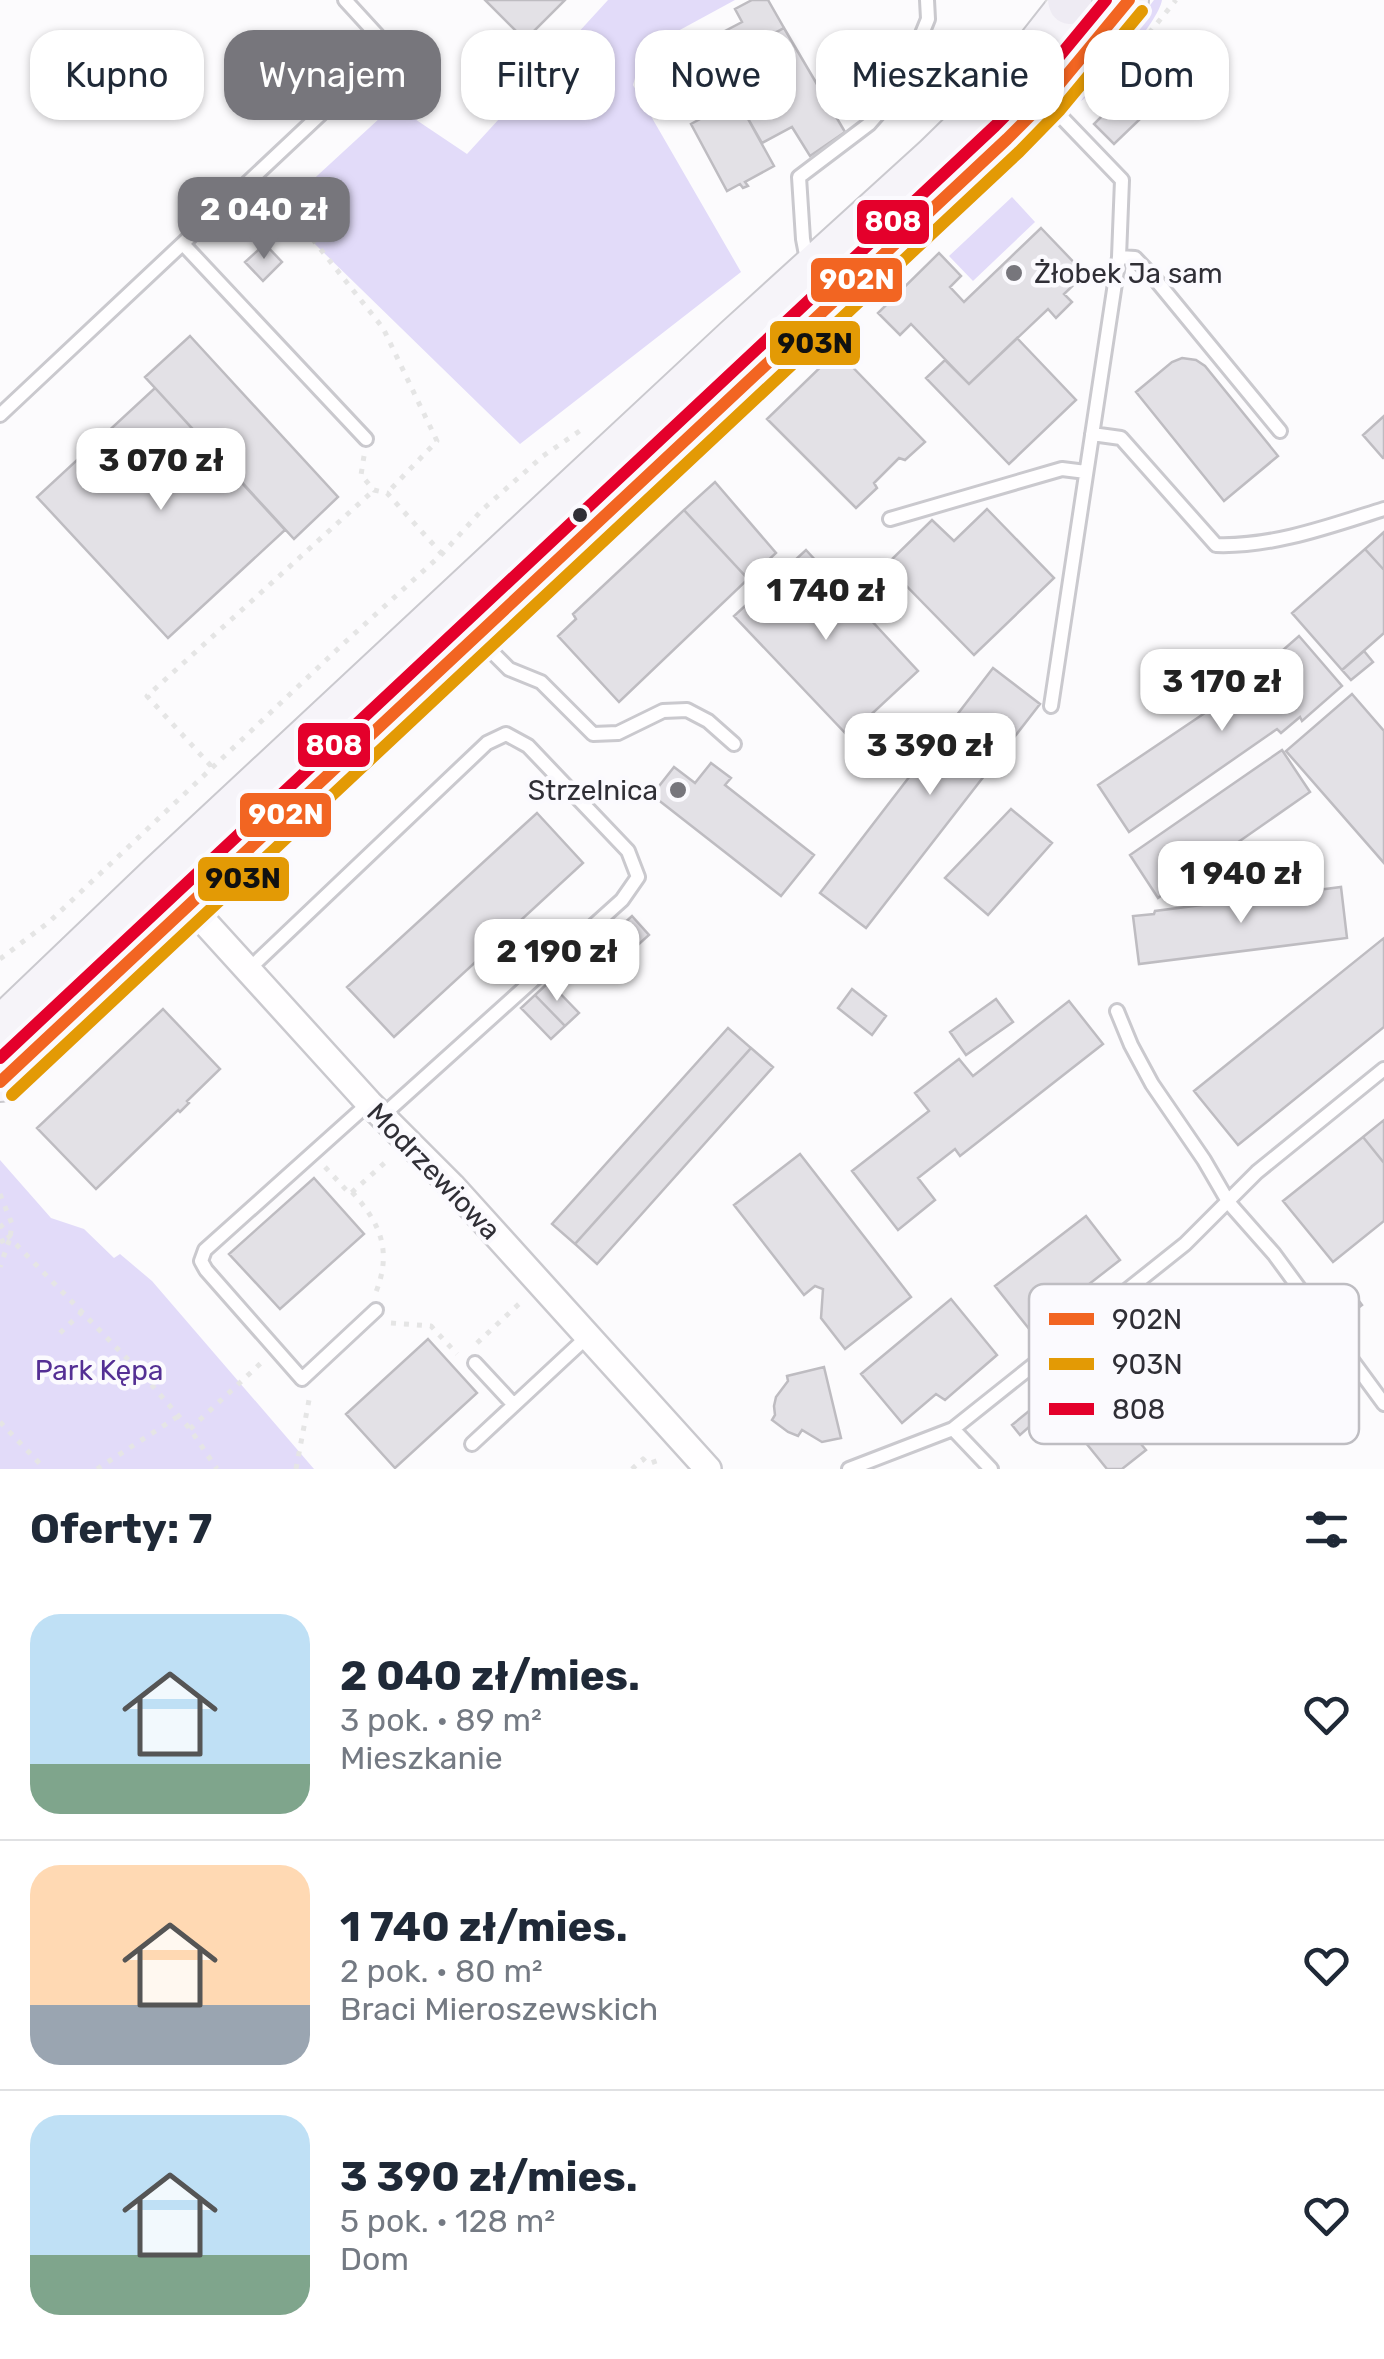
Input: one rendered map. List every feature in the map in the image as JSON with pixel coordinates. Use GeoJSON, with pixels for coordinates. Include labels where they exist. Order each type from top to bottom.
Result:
{"type":"FeatureCollection","features":[{"type":"Feature","properties":{"kind":"main road"},"geometry":{"type":"LineString","coordinates":[[1064,78],[1129,0]]}},
{"type":"Feature","properties":{"kind":"main road"},"geometry":{"type":"LineString","coordinates":[[1047,30],[1070,1]]}},
{"type":"Feature","properties":{"kind":"main road"},"geometry":{"type":"LineString","coordinates":[[0,1026],[971,120]]}},
{"type":"Feature","properties":{"kind":"main road"},"geometry":{"type":"LineString","coordinates":[[0,1082],[593,529],[1024,120]]}},
{"type":"Feature","properties":{"kind":"street","name":"Modrzewiowa"},"geometry":{"type":"LineString","coordinates":[[160,873],[376,1109],[452,1186],[708,1469]]}},
{"type":"Feature","properties":{"kind":"lane"},"geometry":{"type":"LineString","coordinates":[[0,415],[390,49],[345,0]]}},
{"type":"Feature","properties":{"kind":"lane"},"geometry":{"type":"LineString","coordinates":[[923,30],[928,18],[927,0]]}},
{"type":"Feature","properties":{"kind":"lane"},"geometry":{"type":"LineString","coordinates":[[1051,706],[1118,257],[1122,180],[1064,118]]}},
{"type":"Feature","properties":{"kind":"lane"},"geometry":{"type":"LineString","coordinates":[[810,271],[803,239],[799,178],[871,120]]}},
{"type":"Feature","properties":{"kind":"lane"},"geometry":{"type":"LineString","coordinates":[[183,244],[366,438]]}},
{"type":"Feature","properties":{"kind":"lane"},"geometry":{"type":"LineString","coordinates":[[1118,257],[1135,258],[1280,431]]}},
{"type":"Feature","properties":{"kind":"lane"},"geometry":{"type":"LineString","coordinates":[[1092,434],[1122,438],[1216,545],[1241,546],[1314,531],[1384,509]]}},
{"type":"Feature","properties":{"kind":"lane"},"geometry":{"type":"LineString","coordinates":[[890,520],[1062,469],[1086,472]]}},
{"type":"Feature","properties":{"kind":"lane"},"geometry":{"type":"LineString","coordinates":[[476,636],[508,669],[542,682],[593,734],[618,733],[663,710],[687,710],[708,721],[734,744]]}},
{"type":"Feature","properties":{"kind":"lane"},"geometry":{"type":"LineString","coordinates":[[248,970],[487,743],[506,734],[528,746],[628,851],[638,877],[622,900],[376,1109],[313,1154],[205,1250],[201,1261],[302,1379],[376,1310]]}},
{"type":"Feature","properties":{"kind":"lane"},"geometry":{"type":"LineString","coordinates":[[1117,1011],[1152,1084],[1229,1202],[1296,1284]]}},
{"type":"Feature","properties":{"kind":"lane"},"geometry":{"type":"LineString","coordinates":[[1136,1284],[1186,1244],[1257,1172],[1384,1069]]}},
{"type":"Feature","properties":{"kind":"lane"},"geometry":{"type":"LineString","coordinates":[[472,1444],[587,1337]]}},
{"type":"Feature","properties":{"kind":"lane"},"geometry":{"type":"LineString","coordinates":[[475,1363],[514,1405]]}},
{"type":"Feature","properties":{"kind":"lane"},"geometry":{"type":"LineString","coordinates":[[849,1469],[953,1429],[1029,1369]]}},
{"type":"Feature","properties":{"kind":"lane"},"geometry":{"type":"LineString","coordinates":[[1359,1370],[1384,1404]]}},
{"type":"Feature","properties":{"kind":"lane"},"geometry":{"type":"LineString","coordinates":[[953,1429],[991,1469]]}},
{"type":"Feature","properties":{"kind":"path"},"geometry":{"type":"LineString","coordinates":[[1152,30],[1176,0]]}},
{"type":"Feature","properties":{"kind":"path"},"geometry":{"type":"LineString","coordinates":[[256,175],[291,212],[382,328],[438,441],[387,493]]}},
{"type":"Feature","properties":{"kind":"path"},"geometry":{"type":"LineString","coordinates":[[0,958],[49,922],[442,554],[482,510],[542,456],[588,425]]}},
{"type":"Feature","properties":{"kind":"path"},"geometry":{"type":"LineString","coordinates":[[366,438],[361,475],[374,490],[387,493],[442,554]]}},
{"type":"Feature","properties":{"kind":"path"},"geometry":{"type":"LineString","coordinates":[[212,768],[147,696],[374,490]]}},
{"type":"Feature","properties":{"kind":"path"},"geometry":{"type":"LineString","coordinates":[[459,536],[470,533]]}},
{"type":"Feature","properties":{"kind":"path"},"geometry":{"type":"LineString","coordinates":[[352,1192],[408,1142]]}},
{"type":"Feature","properties":{"kind":"path"},"geometry":{"type":"LineString","coordinates":[[313,1154],[376,1221],[382,1242],[383,1273],[371,1305],[389,1323],[431,1326],[460,1358],[540,1284]]}},
{"type":"Feature","properties":{"kind":"path"},"geometry":{"type":"LineString","coordinates":[[0,1194],[12,1224],[0,1267]]}},
{"type":"Feature","properties":{"kind":"path"},"geometry":{"type":"LineString","coordinates":[[0,1224],[143,1375],[190,1429],[218,1469]]}},
{"type":"Feature","properties":{"kind":"path"},"geometry":{"type":"LineString","coordinates":[[0,1242],[10,1238]]}},
{"type":"Feature","properties":{"kind":"path"},"geometry":{"type":"LineString","coordinates":[[60,1333],[82,1312]]}},
{"type":"Feature","properties":{"kind":"path"},"geometry":{"type":"LineString","coordinates":[[190,1429],[276,1349]]}},
{"type":"Feature","properties":{"kind":"path"},"geometry":{"type":"LineString","coordinates":[[296,1469],[309,1402],[310,1372]]}},
{"type":"Feature","properties":{"kind":"path"},"geometry":{"type":"LineString","coordinates":[[97,1469],[177,1417]]}},
{"type":"Feature","properties":{"kind":"path"},"geometry":{"type":"LineString","coordinates":[[0,1422],[5,1433],[45,1469]]}},
{"type":"Feature","properties":{"kind":"path"},"geometry":{"type":"LineString","coordinates":[[632,1469],[642,1459]]}},
{"type":"Feature","properties":{"kind":"green space"},"geometry":{"type":"Polygon","coordinates":[[[608,0],[735,0],[680,30],[635,30],[633,85],[635,120],[653,120],[741,272],[520,444],[280,210],[378,120],[416,120],[467,154],[498,120],[615,120],[615,30],[581,30],[608,0]]]}},
{"type":"Feature","properties":{"kind":"green space"},"geometry":{"type":"Polygon","coordinates":[[[1154,0],[1162,0],[1145,30],[1131,30],[1154,0]]]}},
{"type":"Feature","properties":{"kind":"green space"},"geometry":{"type":"Polygon","coordinates":[[[1012,197],[1035,222],[973,281],[949,256],[1012,197]]]}},
{"type":"Feature","properties":{"kind":"green space","name":"Park Kępa"},"geometry":{"type":"Polygon","coordinates":[[[0,1160],[51,1218],[84,1229],[114,1258],[120,1254],[152,1281],[314,1469],[0,1469],[0,1160]]]}},
{"type":"Feature","properties":{"kind":"building"},"geometry":{"type":"Polygon","coordinates":[[[485,0],[565,0],[535,30],[515,30],[485,0]]]}},
{"type":"Feature","properties":{"kind":"building"},"geometry":{"type":"Polygon","coordinates":[[[752,0],[768,0],[784,28],[727,30],[742,22],[735,9],[752,0]]]}},
{"type":"Feature","properties":{"kind":"building"},"geometry":{"type":"Polygon","coordinates":[[[796,48],[816,83],[816,120],[838,120],[845,132],[810,156],[792,127],[762,143],[749,120],[796,120],[796,48]]]}},
{"type":"Feature","properties":{"kind":"building"},"geometry":{"type":"Polygon","coordinates":[[[698,120],[749,120],[774,166],[745,182],[748,186],[743,188],[740,184],[727,191],[691,124],[698,120]]]}},
{"type":"Feature","properties":{"kind":"building"},"geometry":{"type":"Polygon","coordinates":[[[1098,120],[1139,120],[1114,144],[1094,124],[1098,120]]]}},
{"type":"Feature","properties":{"kind":"building"},"geometry":{"type":"Polygon","coordinates":[[[1041,228],[1085,274],[1064,294],[1072,302],[1056,318],[1048,309],[969,384],[911,324],[900,335],[878,313],[939,253],[961,276],[950,287],[964,302],[1041,228]]]}},
{"type":"Feature","properties":{"kind":"building"},"geometry":{"type":"Polygon","coordinates":[[[265,244],[282,262],[263,281],[245,262],[265,244]]]}},
{"type":"Feature","properties":{"kind":"building"},"geometry":{"type":"Polygon","coordinates":[[[190,336],[338,497],[294,539],[145,377],[190,336]]]}},
{"type":"Feature","properties":{"kind":"building"},"geometry":{"type":"Polygon","coordinates":[[[1017,338],[1076,400],[1009,464],[926,378],[945,360],[969,384],[1017,338]]]}},
{"type":"Feature","properties":{"kind":"building"},"geometry":{"type":"Polygon","coordinates":[[[837,351],[925,442],[905,460],[899,458],[856,508],[767,419],[837,351]]]}},
{"type":"Feature","properties":{"kind":"building"},"geometry":{"type":"Polygon","coordinates":[[[1182,358],[1205,366],[1278,456],[1224,501],[1136,392],[1182,358]]]}},
{"type":"Feature","properties":{"kind":"building"},"geometry":{"type":"Polygon","coordinates":[[[155,388],[285,530],[168,638],[37,497],[155,388]]]}},
{"type":"Feature","properties":{"kind":"building"},"geometry":{"type":"Polygon","coordinates":[[[1384,416],[1384,458],[1383,458],[1363,435],[1384,416]]]}},
{"type":"Feature","properties":{"kind":"building"},"geometry":{"type":"Polygon","coordinates":[[[715,482],[776,553],[748,579],[684,510],[715,482]]]}},
{"type":"Feature","properties":{"kind":"building"},"geometry":{"type":"Polygon","coordinates":[[[987,509],[1054,578],[974,655],[886,565],[932,520],[954,541],[987,509]]]}},
{"type":"Feature","properties":{"kind":"building"},"geometry":{"type":"Polygon","coordinates":[[[684,510],[748,579],[619,702],[558,636],[576,619],[573,614],[684,510]]]}},
{"type":"Feature","properties":{"kind":"building"},"geometry":{"type":"Polygon","coordinates":[[[1384,532],[1384,570],[1365,549],[1384,532]]]}},
{"type":"Feature","properties":{"kind":"building"},"geometry":{"type":"Polygon","coordinates":[[[1365,549],[1384,570],[1384,633],[1342,670],[1292,613],[1365,549]]]}},
{"type":"Feature","properties":{"kind":"building"},"geometry":{"type":"Polygon","coordinates":[[[806,550],[918,671],[848,736],[734,616],[806,550]]]}},
{"type":"Feature","properties":{"kind":"building"},"geometry":{"type":"Polygon","coordinates":[[[1299,636],[1342,686],[1302,721],[1300,717],[1281,733],[1277,729],[1129,832],[1098,785],[1233,694],[1299,636]]]}},
{"type":"Feature","properties":{"kind":"building"},"geometry":{"type":"Polygon","coordinates":[[[1364,651],[1373,662],[1351,680],[1342,670],[1364,651]]]}},
{"type":"Feature","properties":{"kind":"building"},"geometry":{"type":"Polygon","coordinates":[[[993,668],[1040,704],[866,928],[820,893],[993,668]]]}},
{"type":"Feature","properties":{"kind":"building"},"geometry":{"type":"Polygon","coordinates":[[[1352,694],[1384,731],[1384,863],[1286,751],[1352,694]]]}},
{"type":"Feature","properties":{"kind":"building"},"geometry":{"type":"Polygon","coordinates":[[[1282,750],[1310,792],[1158,898],[1130,855],[1282,750]]]}},
{"type":"Feature","properties":{"kind":"building"},"geometry":{"type":"Polygon","coordinates":[[[711,763],[731,778],[725,785],[814,855],[781,896],[652,795],[674,767],[695,783],[711,763]]]}},
{"type":"Feature","properties":{"kind":"building"},"geometry":{"type":"Polygon","coordinates":[[[1011,809],[1052,843],[988,915],[945,878],[1011,809]]]}},
{"type":"Feature","properties":{"kind":"building"},"geometry":{"type":"Polygon","coordinates":[[[537,813],[583,863],[394,1037],[347,987],[537,813]]]}},
{"type":"Feature","properties":{"kind":"building"},"geometry":{"type":"Polygon","coordinates":[[[1341,887],[1347,938],[1139,964],[1133,916],[1341,887]]]}},
{"type":"Feature","properties":{"kind":"building"},"geometry":{"type":"Polygon","coordinates":[[[632,916],[649,935],[629,953],[612,934],[632,916]]]}},
{"type":"Feature","properties":{"kind":"building"},"geometry":{"type":"Polygon","coordinates":[[[1384,938],[1384,1027],[1238,1145],[1194,1091],[1384,938]]]}},
{"type":"Feature","properties":{"kind":"building"},"geometry":{"type":"Polygon","coordinates":[[[549,982],[579,1013],[565,1026],[535,995],[549,982]]]}},
{"type":"Feature","properties":{"kind":"building"},"geometry":{"type":"Polygon","coordinates":[[[852,989],[886,1016],[872,1035],[838,1008],[852,989]]]}},
{"type":"Feature","properties":{"kind":"building"},"geometry":{"type":"Polygon","coordinates":[[[535,995],[565,1026],[551,1039],[521,1008],[535,995]]]}},
{"type":"Feature","properties":{"kind":"building"},"geometry":{"type":"Polygon","coordinates":[[[996,999],[1013,1022],[966,1055],[950,1032],[996,999]]]}},
{"type":"Feature","properties":{"kind":"building"},"geometry":{"type":"Polygon","coordinates":[[[1069,1001],[1103,1044],[960,1156],[955,1149],[918,1178],[935,1200],[898,1230],[852,1171],[929,1111],[915,1093],[959,1059],[973,1076],[1069,1001]]]}},
{"type":"Feature","properties":{"kind":"building"},"geometry":{"type":"Polygon","coordinates":[[[163,1009],[220,1069],[180,1112],[96,1189],[37,1128],[163,1009]]]}},
{"type":"Feature","properties":{"kind":"building"},"geometry":{"type":"Polygon","coordinates":[[[728,1028],[751,1048],[575,1244],[552,1224],[728,1028]]]}},
{"type":"Feature","properties":{"kind":"building"},"geometry":{"type":"Polygon","coordinates":[[[751,1048],[773,1067],[597,1264],[575,1244],[751,1048]]]}},
{"type":"Feature","properties":{"kind":"building"},"geometry":{"type":"Polygon","coordinates":[[[1384,1120],[1384,1163],[1363,1137],[1384,1120]]]}},
{"type":"Feature","properties":{"kind":"building"},"geometry":{"type":"Polygon","coordinates":[[[1363,1137],[1384,1163],[1384,1221],[1333,1262],[1283,1201],[1363,1137]]]}},
{"type":"Feature","properties":{"kind":"building"},"geometry":{"type":"Polygon","coordinates":[[[800,1154],[911,1297],[845,1349],[821,1318],[823,1289],[815,1286],[804,1295],[734,1205],[800,1154]]]}},
{"type":"Feature","properties":{"kind":"building"},"geometry":{"type":"Polygon","coordinates":[[[314,1178],[364,1234],[280,1309],[229,1254],[314,1178]]]}},
{"type":"Feature","properties":{"kind":"building"},"geometry":{"type":"Polygon","coordinates":[[[1086,1216],[1120,1260],[1089,1284],[1029,1284],[1029,1329],[995,1286],[1086,1216]]]}},
{"type":"Feature","properties":{"kind":"building"},"geometry":{"type":"Polygon","coordinates":[[[951,1299],[997,1355],[945,1400],[936,1394],[902,1423],[861,1374],[951,1299]]]}},
{"type":"Feature","properties":{"kind":"building"},"geometry":{"type":"Polygon","coordinates":[[[428,1339],[477,1393],[395,1468],[346,1414],[428,1339]]]}},
{"type":"Feature","properties":{"kind":"building"},"geometry":{"type":"Polygon","coordinates":[[[824,1367],[841,1438],[822,1442],[802,1430],[798,1436],[788,1432],[772,1420],[776,1397],[788,1381],[787,1376],[824,1367]]]}},
{"type":"Feature","properties":{"kind":"building"},"geometry":{"type":"Polygon","coordinates":[[[1029,1411],[1029,1427],[1020,1435],[1012,1425],[1029,1411]]]}},
{"type":"Feature","properties":{"kind":"building"},"geometry":{"type":"Polygon","coordinates":[[[1087,1444],[1141,1444],[1146,1450],[1122,1469],[1107,1469],[1087,1444]]]}},
{"type":"Feature","properties":{"kind":"transit line","name":"808"},"geometry":{"type":"LineString","coordinates":[[0,1058],[995,126],[1034,87],[1106,0]]}},
{"type":"Feature","properties":{"kind":"transit line","name":"902N"},"geometry":{"type":"LineString","coordinates":[[0,1082],[1007,139],[1047,99],[1129,0]]}},
{"type":"Feature","properties":{"kind":"transit line","name":"903N"},"geometry":{"type":"LineString","coordinates":[[12,1095],[1019,152],[1060,110],[1142,11]]}},
{"type":"Feature","properties":{"kind":"place","name":"Żłobek Ja sam"},"geometry":{"type":"Point","coordinates":[1014,273]}},
{"type":"Feature","properties":{"kind":"place","name":"Strzelnica"},"geometry":{"type":"Point","coordinates":[678,790]}}]}
